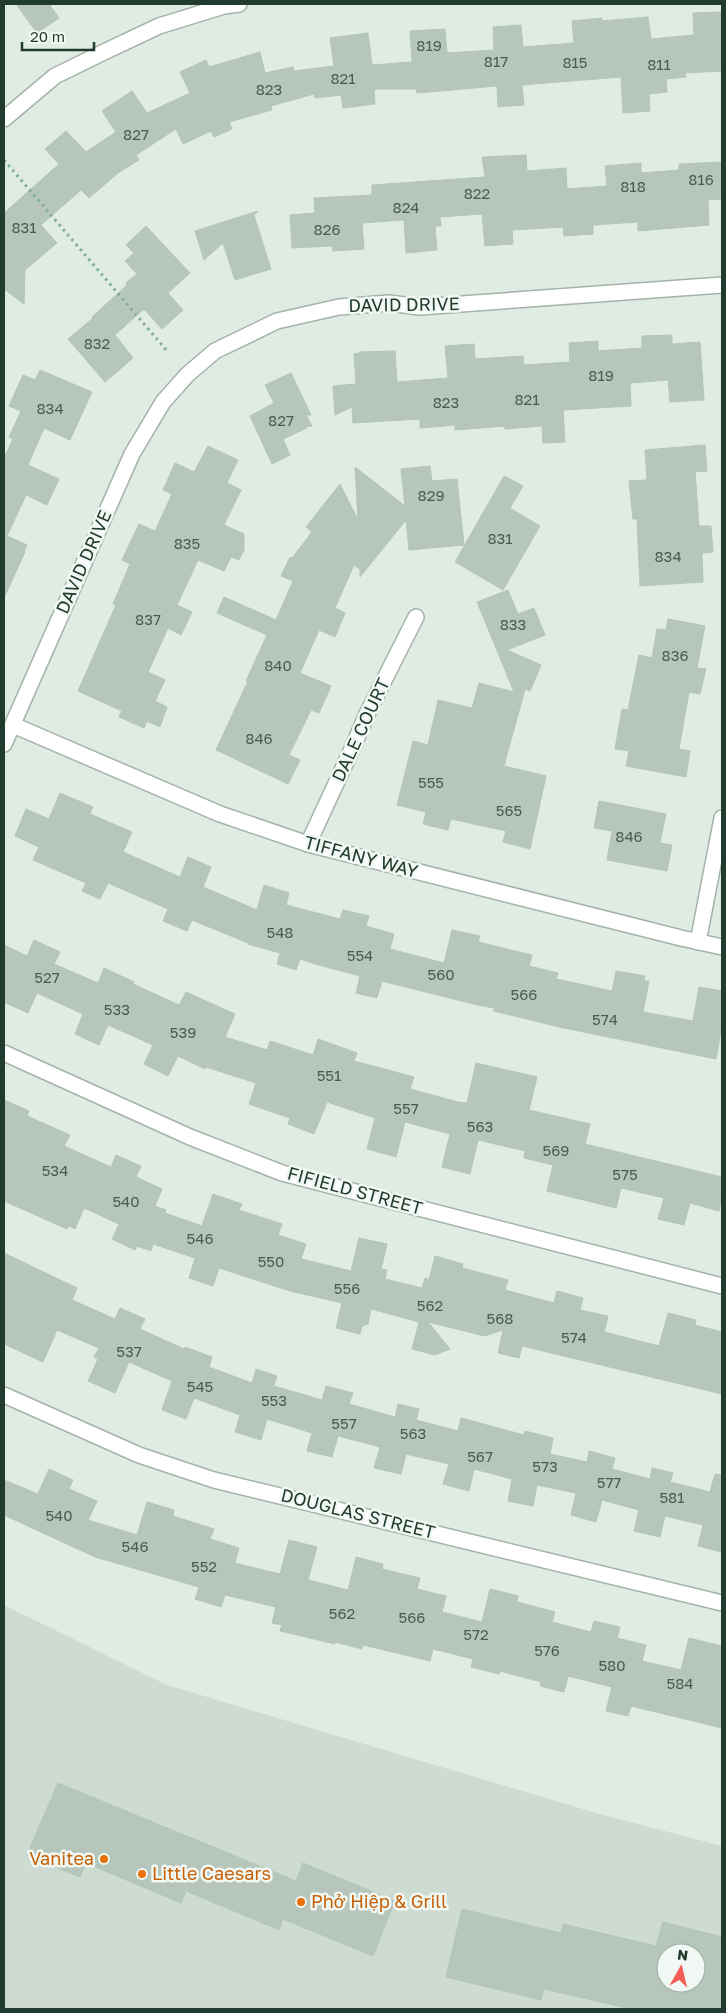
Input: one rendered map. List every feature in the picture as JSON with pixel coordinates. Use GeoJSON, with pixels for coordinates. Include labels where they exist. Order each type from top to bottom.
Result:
{"type":"FeatureCollection","features":[{"type":"Feature","properties":{"kind":"street"},"geometry":{"type":"LineString","coordinates":[[4,119],[55,76],[104,52],[159,26],[224,6],[239,4]]}},
{"type":"Feature","properties":{"kind":"street","name":"DAVID DRIVE"},"geometry":{"type":"LineString","coordinates":[[4,744],[132,454],[163,402],[187,375],[215,351],[277,321],[339,307],[389,303],[420,307],[722,285]]}},
{"type":"Feature","properties":{"kind":"street","name":"DALE COURT"},"geometry":{"type":"LineString","coordinates":[[308,844],[367,714],[416,617]]}},
{"type":"Feature","properties":{"kind":"street","name":"TIFFANY WAY"},"geometry":{"type":"LineString","coordinates":[[12,725],[220,814],[308,844],[722,947]]}},
{"type":"Feature","properties":{"kind":"street"},"geometry":{"type":"LineString","coordinates":[[698,942],[722,818]]}},
{"type":"Feature","properties":{"kind":"street","name":"FIFIELD STREET"},"geometry":{"type":"LineString","coordinates":[[4,1053],[190,1137],[282,1173],[722,1286]]}},
{"type":"Feature","properties":{"kind":"street","name":"DOUGLAS STREET"},"geometry":{"type":"LineString","coordinates":[[4,1395],[139,1454],[214,1480],[722,1603]]}},
{"type":"Feature","properties":{"kind":"path"},"geometry":{"type":"LineString","coordinates":[[4,160],[168,352]]}},
{"type":"Feature","properties":{"kind":"shaded area"},"geometry":{"type":"Polygon","coordinates":[[[4,1605],[167,1685],[596,1813],[722,1846],[722,2009],[4,2009],[4,1605]]]}},
{"type":"Feature","properties":{"kind":"building"},"geometry":{"type":"Polygon","coordinates":[[[16,4],[49,4],[59,18],[37,33],[16,4]]]}},
{"type":"Feature","properties":{"kind":"building"},"geometry":{"type":"Polygon","coordinates":[[[722,12],[722,71],[685,73],[686,77],[666,79],[667,92],[649,94],[650,111],[623,113],[621,77],[522,85],[524,105],[498,107],[497,86],[417,93],[416,89],[374,89],[375,104],[343,108],[341,95],[315,98],[314,94],[271,106],[272,110],[229,122],[232,129],[214,137],[211,131],[183,144],[176,129],[136,155],[139,160],[118,173],[89,198],[81,190],[41,225],[57,243],[25,270],[24,304],[4,289],[4,213],[59,164],[45,149],[66,131],[86,152],[116,132],[102,111],[132,91],[147,113],[190,93],[180,72],[206,60],[209,67],[260,52],[265,73],[293,67],[294,71],[334,66],[330,38],[368,33],[372,65],[412,62],[410,31],[445,29],[447,53],[494,50],[493,27],[521,25],[523,47],[574,43],[572,21],[602,18],[602,21],[648,17],[651,39],[694,35],[693,13],[722,12]]]}},
{"type":"Feature","properties":{"kind":"building"},"geometry":{"type":"Polygon","coordinates":[[[526,155],[527,171],[566,168],[567,189],[607,186],[605,166],[641,163],[641,173],[679,170],[679,164],[722,162],[722,199],[708,200],[709,225],[638,231],[638,222],[593,225],[593,234],[564,236],[563,227],[512,230],[513,244],[485,246],[482,214],[440,217],[441,226],[435,226],[437,250],[406,253],[404,220],[362,223],[364,249],[333,251],[332,246],[292,248],[290,215],[315,213],[314,198],[372,195],[372,185],[485,177],[482,157],[526,155]]]}},
{"type":"Feature","properties":{"kind":"building"},"geometry":{"type":"Polygon","coordinates":[[[258,211],[254,215],[271,269],[235,280],[223,243],[204,260],[195,231],[258,211]]]}},
{"type":"Feature","properties":{"kind":"building"},"geometry":{"type":"Polygon","coordinates":[[[146,226],[190,273],[168,293],[183,310],[162,329],[144,309],[115,335],[133,358],[105,382],[68,339],[93,318],[137,274],[125,261],[134,253],[126,245],[146,226]]]}},
{"type":"Feature","properties":{"kind":"building"},"geometry":{"type":"Polygon","coordinates":[[[672,335],[672,344],[700,342],[704,400],[670,402],[668,380],[630,383],[631,406],[563,410],[565,442],[543,443],[542,426],[505,429],[505,426],[455,430],[455,425],[420,428],[420,419],[353,423],[352,407],[335,415],[333,386],[356,384],[354,354],[360,352],[395,351],[397,382],[448,378],[445,346],[474,344],[475,359],[523,356],[524,365],[570,362],[569,343],[598,341],[598,351],[642,348],[642,336],[672,335]]]}},
{"type":"Feature","properties":{"kind":"building"},"geometry":{"type":"Polygon","coordinates":[[[40,370],[92,392],[70,440],[44,428],[28,465],[59,479],[47,505],[26,495],[7,536],[27,545],[4,598],[4,458],[13,439],[9,437],[21,411],[9,406],[23,375],[35,380],[40,370]]]}},
{"type":"Feature","properties":{"kind":"building"},"geometry":{"type":"Polygon","coordinates":[[[291,373],[311,415],[306,415],[312,426],[304,427],[307,428],[283,439],[290,455],[272,464],[250,416],[274,403],[265,385],[291,373]]]}},
{"type":"Feature","properties":{"kind":"building"},"geometry":{"type":"Polygon","coordinates":[[[705,445],[707,471],[695,472],[699,526],[711,526],[713,552],[702,553],[703,582],[640,586],[637,519],[633,519],[629,481],[647,480],[645,450],[705,445]]]}},
{"type":"Feature","properties":{"kind":"building"},"geometry":{"type":"Polygon","coordinates":[[[208,446],[238,460],[227,483],[241,490],[224,525],[244,534],[244,550],[239,560],[231,557],[224,571],[198,560],[177,605],[192,612],[181,635],[168,628],[148,672],[165,680],[155,701],[167,707],[160,727],[147,721],[144,728],[119,717],[122,711],[78,691],[116,605],[113,604],[130,564],[122,560],[139,524],[155,531],[172,494],[163,490],[175,463],[194,472],[208,446]]]}},
{"type":"Feature","properties":{"kind":"building"},"geometry":{"type":"Polygon","coordinates":[[[430,466],[432,481],[457,479],[464,545],[409,550],[406,520],[360,577],[360,569],[354,565],[335,608],[345,613],[335,637],[319,630],[300,673],[331,686],[319,713],[311,710],[289,755],[300,760],[288,784],[216,750],[267,635],[217,613],[224,597],[276,620],[293,581],[281,576],[290,557],[292,558],[312,532],[306,527],[340,484],[358,520],[355,467],[405,506],[401,469],[430,466]]]}},
{"type":"Feature","properties":{"kind":"building"},"geometry":{"type":"Polygon","coordinates":[[[504,476],[523,486],[510,508],[540,526],[503,590],[455,562],[504,476]]]}},
{"type":"Feature","properties":{"kind":"building"},"geometry":{"type":"Polygon","coordinates":[[[508,590],[518,614],[534,608],[545,635],[507,650],[541,665],[530,691],[525,689],[504,766],[546,776],[530,849],[503,842],[506,831],[451,819],[448,830],[423,824],[426,812],[397,805],[413,741],[428,745],[438,700],[472,708],[479,683],[514,692],[477,602],[508,590]]]}},
{"type":"Feature","properties":{"kind":"building"},"geometry":{"type":"Polygon","coordinates":[[[668,619],[705,626],[697,668],[706,669],[700,694],[689,692],[679,749],[690,751],[686,777],[626,766],[629,751],[615,749],[622,709],[628,710],[639,655],[652,658],[657,629],[666,630],[668,619]]]}},
{"type":"Feature","properties":{"kind":"building"},"geometry":{"type":"Polygon","coordinates":[[[60,793],[93,807],[90,814],[132,832],[123,852],[180,877],[188,857],[211,867],[203,887],[257,910],[264,885],[289,893],[286,905],[340,919],[343,910],[369,916],[366,926],[394,934],[390,949],[444,963],[452,930],[480,936],[478,942],[532,955],[529,966],[558,973],[556,979],[612,991],[616,971],[645,976],[644,981],[649,981],[643,1012],[693,1021],[699,987],[722,991],[722,1026],[716,1059],[559,1027],[494,1011],[494,1008],[382,981],[377,998],[356,993],[360,976],[300,959],[296,970],[277,964],[280,953],[248,944],[192,920],[187,931],[163,921],[168,909],[108,883],[100,899],[82,891],[86,883],[33,860],[39,847],[15,836],[26,809],[49,819],[60,793]]]}},
{"type":"Feature","properties":{"kind":"building"},"geometry":{"type":"Polygon","coordinates":[[[599,801],[666,814],[660,843],[672,845],[667,871],[607,860],[612,831],[594,828],[599,801]]]}},
{"type":"Feature","properties":{"kind":"building"},"geometry":{"type":"Polygon","coordinates":[[[34,940],[60,952],[54,964],[98,983],[104,968],[134,982],[133,984],[179,1005],[186,992],[235,1014],[225,1037],[267,1050],[270,1041],[313,1055],[318,1039],[357,1053],[354,1061],[414,1077],[410,1089],[467,1103],[476,1063],[537,1077],[529,1110],[590,1124],[585,1144],[722,1177],[722,1197],[719,1211],[690,1203],[684,1225],[658,1219],[664,1198],[621,1188],[616,1208],[547,1191],[553,1165],[524,1158],[525,1151],[478,1140],[470,1174],[442,1167],[450,1134],[405,1122],[396,1157],[367,1149],[375,1118],[327,1102],[314,1134],[288,1124],[290,1118],[249,1104],[256,1083],[206,1067],[205,1069],[178,1056],[168,1076],[144,1064],[153,1045],[108,1025],[99,1045],[75,1034],[83,1014],[37,993],[28,1013],[4,1002],[4,945],[27,956],[34,940]]]}},
{"type":"Feature","properties":{"kind":"building"},"geometry":{"type":"Polygon","coordinates":[[[4,1100],[29,1111],[27,1116],[70,1135],[64,1146],[111,1167],[116,1155],[141,1166],[136,1177],[162,1189],[155,1206],[166,1210],[165,1213],[202,1226],[213,1194],[242,1204],[239,1210],[282,1224],[278,1235],[306,1244],[301,1259],[351,1271],[359,1238],[387,1244],[381,1269],[387,1270],[385,1279],[422,1288],[425,1278],[429,1280],[435,1256],[463,1264],[462,1268],[508,1280],[505,1290],[554,1303],[557,1291],[583,1298],[580,1310],[608,1316],[604,1332],[659,1346],[668,1313],[696,1320],[695,1325],[722,1332],[722,1394],[522,1346],[519,1358],[498,1353],[503,1330],[485,1336],[428,1322],[450,1349],[435,1355],[412,1349],[419,1322],[371,1309],[368,1324],[362,1326],[360,1334],[336,1328],[342,1303],[290,1291],[219,1268],[213,1286],[189,1278],[195,1258],[153,1244],[151,1251],[137,1246],[135,1250],[112,1239],[119,1224],[84,1208],[75,1229],[69,1226],[67,1229],[4,1201],[4,1100]]]}},
{"type":"Feature","properties":{"kind":"building"},"geometry":{"type":"Polygon","coordinates":[[[4,1253],[77,1288],[72,1300],[115,1319],[120,1308],[145,1319],[140,1329],[184,1349],[185,1347],[212,1357],[209,1367],[252,1383],[256,1369],[277,1376],[274,1386],[322,1400],[326,1386],[353,1393],[349,1404],[395,1417],[398,1404],[419,1409],[416,1420],[458,1431],[461,1418],[524,1435],[525,1431],[553,1438],[550,1454],[587,1462],[589,1451],[615,1458],[612,1469],[650,1479],[652,1468],[673,1473],[670,1482],[710,1492],[715,1474],[722,1475],[722,1552],[698,1546],[703,1525],[665,1516],[660,1537],[634,1531],[639,1510],[602,1500],[596,1522],[571,1515],[576,1493],[537,1485],[533,1506],[508,1501],[512,1479],[474,1469],[469,1491],[443,1484],[449,1464],[406,1454],[401,1474],[374,1468],[380,1447],[338,1436],[332,1457],[307,1451],[312,1433],[267,1419],[261,1440],[235,1432],[240,1415],[194,1398],[186,1419],[162,1410],[172,1381],[129,1362],[115,1393],[88,1381],[98,1359],[94,1357],[99,1348],[57,1330],[43,1362],[4,1344],[4,1253]]]}},
{"type":"Feature","properties":{"kind":"building"},"geometry":{"type":"Polygon","coordinates":[[[49,1469],[73,1480],[69,1489],[97,1501],[88,1520],[137,1535],[147,1502],[174,1510],[173,1516],[214,1529],[210,1539],[239,1548],[235,1563],[280,1574],[289,1540],[317,1547],[308,1580],[348,1590],[356,1557],[383,1564],[382,1569],[420,1578],[417,1589],[446,1596],[442,1612],[482,1622],[490,1589],[518,1596],[517,1602],[555,1612],[552,1622],[591,1632],[594,1621],[620,1627],[617,1638],[646,1645],[642,1661],[681,1670],[689,1638],[722,1646],[722,1728],[631,1706],[628,1716],[606,1711],[612,1687],[568,1676],[564,1692],[540,1686],[541,1682],[500,1671],[499,1674],[471,1667],[473,1659],[433,1649],[430,1661],[363,1645],[362,1649],[280,1631],[282,1625],[272,1623],[276,1607],[225,1595],[221,1607],[195,1599],[199,1587],[95,1557],[4,1515],[4,1480],[38,1494],[49,1469]]]}},
{"type":"Feature","properties":{"kind":"building"},"geometry":{"type":"Polygon","coordinates":[[[58,1783],[296,1881],[303,1863],[395,1901],[373,1956],[283,1919],[279,1930],[186,1891],[181,1903],[86,1863],[80,1877],[27,1855],[58,1783]]]}},
{"type":"Feature","properties":{"kind":"building"},"geometry":{"type":"Polygon","coordinates":[[[462,1909],[561,1933],[563,1924],[656,1946],[656,1993],[706,1993],[706,1943],[657,1943],[663,1922],[722,1937],[722,2009],[631,2009],[544,1989],[541,2000],[446,1977],[462,1909]]]}},
{"type":"Feature","properties":{"kind":"place","name":"Vanitea"},"geometry":{"type":"Point","coordinates":[104,1859]}},
{"type":"Feature","properties":{"kind":"place","name":"Little Caesars"},"geometry":{"type":"Point","coordinates":[142,1874]}},
{"type":"Feature","properties":{"kind":"place","name":"Phở Hiệp & Grill"},"geometry":{"type":"Point","coordinates":[301,1902]}}]}
